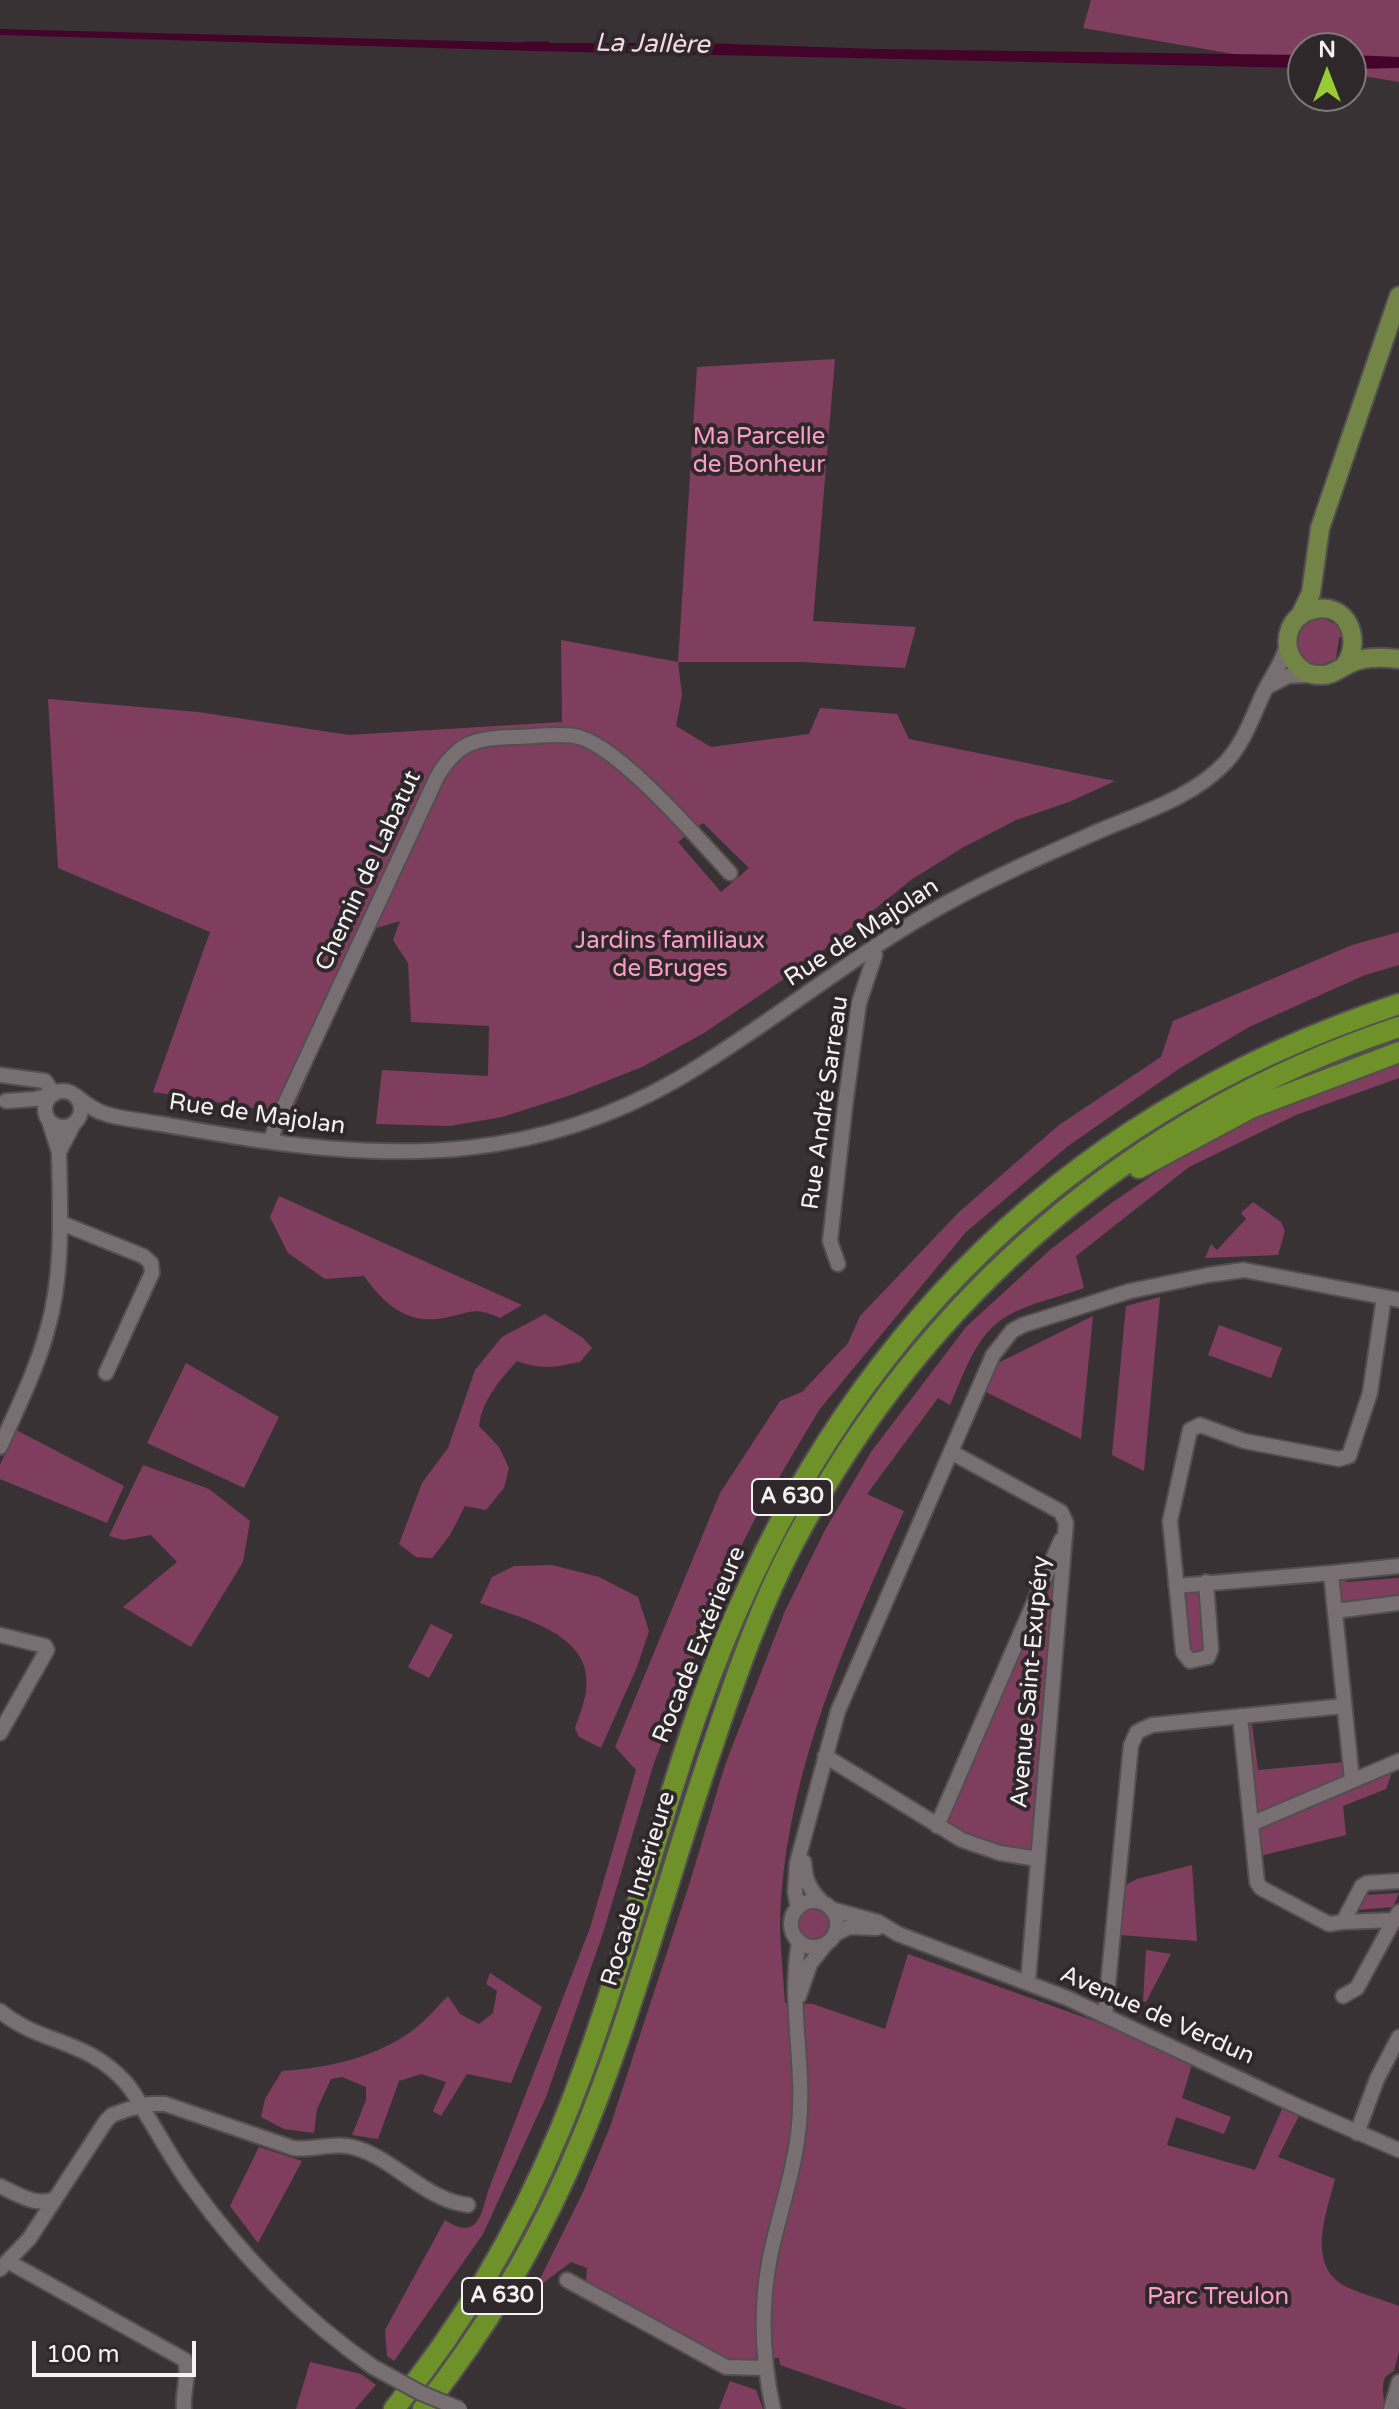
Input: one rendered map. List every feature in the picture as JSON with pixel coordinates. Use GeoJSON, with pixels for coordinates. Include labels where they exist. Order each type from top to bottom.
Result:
{"type":"FeatureCollection","features":[{"type":"Feature","properties":{"kind":"highway","name":"Rocade Extérieure"},"geometry":{"type":"LineString","coordinates":[[399,2403],[469,2307],[539,2177],[561,2128],[595,2033],[720,1652],[741,1601],[792,1498],[846,1411],[900,1338],[932,1302],[1030,1207],[1073,1172],[1198,1090],[1253,1062],[1399,1001]]}},
{"type":"Feature","properties":{"kind":"highway","name":"Rocade Intérieure"},"geometry":{"type":"LineString","coordinates":[[423,2409],[491,2316],[539,2231],[566,2173],[615,2050],[685,1827],[738,1674],[794,1542],[847,1452],[901,1373],[974,1291],[1041,1229],[1129,1160],[1237,1095],[1295,1066],[1399,1027]]}},
{"type":"Feature","properties":{"kind":"highway"},"geometry":{"type":"LineString","coordinates":[[1041,1229],[1140,1167],[1251,1108],[1399,1052]]}},
{"type":"Feature","properties":{"kind":"highway"},"geometry":{"type":"LineString","coordinates":[[378,2409],[388,2398],[399,2403]]}},
{"type":"Feature","properties":{"kind":"main road"},"geometry":{"type":"LineString","coordinates":[[1399,296],[1320,528],[1311,593],[1288,634],[1287,644],[1295,664],[1313,675],[1331,674],[1345,665],[1379,657],[1399,659]]}},
{"type":"Feature","properties":{"kind":"main road"},"geometry":{"type":"LineString","coordinates":[[1315,561],[1324,598],[1348,623],[1362,644],[1379,657]]}},
{"type":"Feature","properties":{"kind":"main road"},"geometry":{"type":"LineString","coordinates":[[1300,616],[1321,608],[1348,623],[1354,649],[1345,665]]}},
{"type":"Feature","properties":{"kind":"street","name":"Rue de Majolan"},"geometry":{"type":"LineString","coordinates":[[76,1096],[105,1114],[271,1142],[353,1151],[436,1152],[498,1145],[620,1108],[677,1080],[944,905],[1017,867],[1198,787],[1228,760],[1246,733],[1266,687],[1284,658],[1287,644]]}},
{"type":"Feature","properties":{"kind":"street"},"geometry":{"type":"LineString","coordinates":[[1266,687],[1288,676],[1313,675]]}},
{"type":"Feature","properties":{"kind":"street","name":"Chemin de Labatut"},"geometry":{"type":"LineString","coordinates":[[271,1142],[276,1123],[437,777],[447,759],[465,744],[496,738],[576,736],[600,745],[644,782],[730,873]]}},
{"type":"Feature","properties":{"kind":"street","name":"Rue André Sarreau"},"geometry":{"type":"LineString","coordinates":[[838,1264],[830,1241],[838,1162],[855,1025],[864,984],[875,955],[872,950]]}},
{"type":"Feature","properties":{"kind":"street"},"geometry":{"type":"LineString","coordinates":[[0,1075],[45,1081],[54,1094]]}},
{"type":"Feature","properties":{"kind":"street"},"geometry":{"type":"LineString","coordinates":[[3,1101],[35,1099],[65,1091],[76,1096],[81,1106],[59,1152]]}},
{"type":"Feature","properties":{"kind":"street"},"geometry":{"type":"LineString","coordinates":[[0,1447],[38,1360],[48,1329],[61,1223],[59,1152],[45,1107],[54,1094]]}},
{"type":"Feature","properties":{"kind":"street"},"geometry":{"type":"LineString","coordinates":[[3,1101],[34,1110],[58,1127],[75,1123]]}},
{"type":"Feature","properties":{"kind":"street","name":"Rue de Majolan"},"geometry":{"type":"LineString","coordinates":[[75,1123],[105,1114]]}},
{"type":"Feature","properties":{"kind":"street"},"geometry":{"type":"LineString","coordinates":[[61,1223],[143,1256],[151,1263],[152,1273],[106,1373]]}},
{"type":"Feature","properties":{"kind":"street"},"geometry":{"type":"LineString","coordinates":[[798,1908],[795,1877],[825,1756],[851,1679],[993,1355],[1012,1331],[1130,1291],[1232,1271],[1257,1272],[1392,1299],[1370,1393],[1349,1456],[1344,1459],[1325,1457],[1244,1441],[1200,1425],[1194,1426],[1187,1434],[1170,1521],[1183,1652],[1190,1661],[1208,1657],[1211,1649],[1206,1582]]}},
{"type":"Feature","properties":{"kind":"street","name":"Avenue Saint-Exupéry"},"geometry":{"type":"LineString","coordinates":[[951,1452],[1061,1512],[1066,1529],[1028,1982]]}},
{"type":"Feature","properties":{"kind":"street"},"geometry":{"type":"LineString","coordinates":[[937,1826],[1066,1529]]}},
{"type":"Feature","properties":{"kind":"street"},"geometry":{"type":"LineString","coordinates":[[1176,1586],[1399,1566]]}},
{"type":"Feature","properties":{"kind":"street"},"geometry":{"type":"LineString","coordinates":[[1331,1573],[1352,1780]]}},
{"type":"Feature","properties":{"kind":"street"},"geometry":{"type":"LineString","coordinates":[[1335,1611],[1399,1603]]}},
{"type":"Feature","properties":{"kind":"street"},"geometry":{"type":"LineString","coordinates":[[0,1635],[45,1646],[47,1653],[0,1733]]}},
{"type":"Feature","properties":{"kind":"street"},"geometry":{"type":"LineString","coordinates":[[1105,2016],[1131,1745],[1137,1732],[1152,1725],[1344,1706]]}},
{"type":"Feature","properties":{"kind":"street"},"geometry":{"type":"LineString","coordinates":[[1240,1716],[1255,1872],[1261,1888],[1329,1924],[1396,1916]]}},
{"type":"Feature","properties":{"kind":"street"},"geometry":{"type":"LineString","coordinates":[[825,1756],[962,1840],[1000,1853],[1038,1859]]}},
{"type":"Feature","properties":{"kind":"street"},"geometry":{"type":"LineString","coordinates":[[1251,1824],[1399,1761]]}},
{"type":"Feature","properties":{"kind":"street"},"geometry":{"type":"LineString","coordinates":[[797,2004],[802,1981],[810,1964],[830,1938],[836,1921],[827,1906],[810,1890],[805,1877],[803,1846]]}},
{"type":"Feature","properties":{"kind":"street"},"geometry":{"type":"LineString","coordinates":[[1343,1922],[1367,1883],[1399,1881]]}},
{"type":"Feature","properties":{"kind":"street"},"geometry":{"type":"LineString","coordinates":[[827,1906],[810,1902],[798,1908],[793,1914],[791,1929],[799,1942],[812,1947],[830,1938]]}},
{"type":"Feature","properties":{"kind":"street","name":"Avenue de Verdun"},"geometry":{"type":"LineString","coordinates":[[827,1906],[878,1922],[893,1931],[1028,1982],[1399,2150]]}},
{"type":"Feature","properties":{"kind":"street"},"geometry":{"type":"LineString","coordinates":[[1343,1996],[1357,1988],[1396,1916]]}},
{"type":"Feature","properties":{"kind":"street","name":"Avenue de Verdun"},"geometry":{"type":"LineString","coordinates":[[830,1938],[849,1927],[893,1931]]}},
{"type":"Feature","properties":{"kind":"street"},"geometry":{"type":"LineString","coordinates":[[773,2409],[765,2368],[765,2282],[799,2127],[794,1967],[799,1942]]}},
{"type":"Feature","properties":{"kind":"street"},"geometry":{"type":"LineString","coordinates":[[0,2011],[19,2025],[75,2045],[103,2061],[130,2086],[190,2184],[239,2250],[305,2316],[373,2367],[421,2393],[460,2409]]}},
{"type":"Feature","properties":{"kind":"street"},"geometry":{"type":"LineString","coordinates":[[1357,2133],[1377,2079],[1399,2037]]}},
{"type":"Feature","properties":{"kind":"street"},"geometry":{"type":"LineString","coordinates":[[184,2409],[188,2368],[185,2360],[5,2266],[29,2239],[106,2121],[119,2112],[165,2104],[293,2148],[308,2149],[329,2144],[357,2148],[446,2200],[468,2205]]}},
{"type":"Feature","properties":{"kind":"street"},"geometry":{"type":"LineString","coordinates":[[0,2186],[32,2200],[47,2203],[55,2199]]}},
{"type":"Feature","properties":{"kind":"street"},"geometry":{"type":"LineString","coordinates":[[567,2280],[726,2367],[765,2368]]}},
{"type":"Feature","properties":{"kind":"street"},"geometry":{"type":"LineString","coordinates":[[1391,2409],[1399,2382]]}},
{"type":"Feature","properties":{"kind":"green space"},"geometry":{"type":"Polygon","coordinates":[[[1091,0],[1399,0],[1399,82],[1367,77],[1367,32],[1287,32],[1287,63],[1083,28],[1091,0]]]}},
{"type":"Feature","properties":{"kind":"green space","name":"Ma Parcelle de Bonheur"},"geometry":{"type":"Polygon","coordinates":[[[835,359],[813,621],[916,627],[905,668],[802,662],[678,662],[697,367],[835,359]]]}},
{"type":"Feature","properties":{"kind":"green space"},"geometry":{"type":"Polygon","coordinates":[[[1319,617],[1336,624],[1344,634],[1339,638],[1336,659],[1319,666],[1301,656],[1295,642],[1301,627],[1319,617]]]}},
{"type":"Feature","properties":{"kind":"green space","name":"Jardins familiaux de Bruges"},"geometry":{"type":"Polygon","coordinates":[[[561,640],[678,662],[682,695],[676,726],[711,747],[809,734],[820,708],[897,714],[909,739],[1115,781],[1069,802],[1016,820],[962,848],[911,880],[806,964],[704,1033],[642,1067],[571,1095],[502,1117],[450,1126],[376,1124],[382,1070],[488,1076],[489,1026],[411,1022],[408,963],[393,940],[400,921],[373,929],[291,1114],[153,1092],[210,932],[58,868],[48,699],[198,712],[349,735],[562,722],[561,640]],[[703,823],[678,842],[721,892],[749,868],[703,823]]]}},
{"type":"Feature","properties":{"kind":"green space"},"geometry":{"type":"Polygon","coordinates":[[[1399,932],[1399,965],[1365,975],[1249,1027],[1180,1068],[1068,1146],[966,1232],[819,1410],[758,1513],[724,1580],[654,1763],[603,1933],[546,2097],[483,2234],[394,2361],[387,2356],[385,2330],[445,2220],[464,2228],[471,2227],[480,2217],[590,1928],[636,1770],[615,1747],[720,1493],[780,1401],[802,1392],[848,1343],[860,1316],[959,1212],[1059,1125],[1161,1057],[1173,1021],[1352,945],[1399,932]]]}},
{"type":"Feature","properties":{"kind":"green space","name":"Parc Treulon"},"geometry":{"type":"Polygon","coordinates":[[[1399,1061],[1399,1078],[1296,1115],[1189,1167],[1076,1256],[1084,1288],[1025,1307],[996,1324],[972,1356],[950,1405],[938,1398],[867,1494],[904,1511],[825,1700],[797,1798],[787,1848],[780,1912],[785,2003],[813,2004],[885,2029],[908,1954],[1108,2026],[1192,2065],[1182,2098],[1231,2117],[1224,2134],[1176,2117],[1167,2145],[1255,2170],[1282,2109],[1299,2116],[1278,2157],[1335,2179],[1323,2231],[1323,2258],[1328,2270],[1349,2288],[1399,2306],[1399,2352],[1394,2371],[1385,2377],[1383,2409],[907,2409],[780,2365],[779,2358],[726,2360],[586,2281],[587,2268],[571,2262],[535,2289],[584,2190],[610,2127],[725,1765],[785,1611],[825,1530],[871,1452],[966,1327],[1051,1249],[1110,1204],[1189,1150],[1251,1118],[1399,1061]]]}},
{"type":"Feature","properties":{"kind":"green space"},"geometry":{"type":"Polygon","coordinates":[[[279,1196],[522,1305],[500,1318],[478,1311],[444,1318],[419,1318],[388,1303],[364,1276],[325,1279],[288,1253],[270,1217],[279,1196]]]}},
{"type":"Feature","properties":{"kind":"green space"},"geometry":{"type":"Polygon","coordinates":[[[1253,1202],[1281,1222],[1285,1231],[1278,1255],[1205,1258],[1211,1244],[1217,1250],[1246,1219],[1241,1213],[1253,1202]]]}},
{"type":"Feature","properties":{"kind":"green space"},"geometry":{"type":"Polygon","coordinates":[[[1160,1297],[1144,1471],[1112,1455],[1126,1306],[1160,1297]]]}},
{"type":"Feature","properties":{"kind":"green space"},"geometry":{"type":"Polygon","coordinates":[[[545,1314],[583,1338],[592,1348],[580,1362],[541,1367],[517,1361],[504,1376],[488,1399],[479,1426],[499,1447],[509,1468],[504,1488],[486,1510],[465,1506],[450,1535],[432,1558],[416,1557],[399,1544],[422,1483],[448,1448],[475,1370],[502,1337],[545,1314]]]}},
{"type":"Feature","properties":{"kind":"green space"},"geometry":{"type":"Polygon","coordinates":[[[1093,1316],[1081,1439],[986,1392],[998,1363],[1093,1316]]]}},
{"type":"Feature","properties":{"kind":"green space"},"geometry":{"type":"Polygon","coordinates":[[[1219,1325],[1282,1348],[1271,1378],[1208,1355],[1219,1325]]]}},
{"type":"Feature","properties":{"kind":"green space"},"geometry":{"type":"Polygon","coordinates":[[[186,1363],[279,1417],[244,1488],[147,1443],[186,1363]]]}},
{"type":"Feature","properties":{"kind":"green space"},"geometry":{"type":"Polygon","coordinates":[[[16,1430],[124,1486],[107,1523],[0,1479],[0,1465],[16,1430]]]}},
{"type":"Feature","properties":{"kind":"green space"},"geometry":{"type":"Polygon","coordinates":[[[143,1465],[209,1489],[250,1521],[243,1562],[191,1647],[123,1607],[177,1562],[151,1535],[123,1540],[109,1536],[143,1465]]]}},
{"type":"Feature","properties":{"kind":"green space"},"geometry":{"type":"Polygon","coordinates":[[[552,1565],[599,1577],[638,1597],[649,1631],[637,1667],[601,1748],[579,1737],[575,1728],[586,1692],[586,1672],[579,1655],[552,1631],[480,1603],[492,1577],[514,1566],[552,1565]]]}},
{"type":"Feature","properties":{"kind":"green space"},"geometry":{"type":"Polygon","coordinates":[[[1344,1575],[1346,1582],[1399,1578],[1399,1598],[1344,1603],[1337,1590],[1339,1577],[1344,1575]]]}},
{"type":"Feature","properties":{"kind":"green space"},"geometry":{"type":"Polygon","coordinates":[[[1051,1579],[1055,1582],[1033,1850],[1030,1852],[997,1847],[950,1828],[945,1821],[1051,1579]]]}},
{"type":"Feature","properties":{"kind":"green space"},"geometry":{"type":"Polygon","coordinates":[[[1202,1591],[1205,1650],[1198,1655],[1190,1654],[1182,1592],[1202,1591]]]}},
{"type":"Feature","properties":{"kind":"green space"},"geometry":{"type":"Polygon","coordinates":[[[431,1624],[453,1635],[429,1678],[408,1667],[431,1624]]]}},
{"type":"Feature","properties":{"kind":"green space"},"geometry":{"type":"Polygon","coordinates":[[[1252,1724],[1258,1770],[1345,1762],[1344,1778],[1257,1814],[1254,1812],[1244,1725],[1252,1724]]]}},
{"type":"Feature","properties":{"kind":"green space"},"geometry":{"type":"Polygon","coordinates":[[[1392,1772],[1386,1789],[1343,1806],[1346,1835],[1260,1856],[1258,1832],[1261,1827],[1392,1772]]]}},
{"type":"Feature","properties":{"kind":"green space"},"geometry":{"type":"Polygon","coordinates":[[[1192,1865],[1197,1941],[1120,1935],[1124,1886],[1137,1879],[1192,1865]]]}},
{"type":"Feature","properties":{"kind":"green space"},"geometry":{"type":"Polygon","coordinates":[[[1399,1893],[1393,1907],[1356,1910],[1364,1895],[1399,1893]]]}},
{"type":"Feature","properties":{"kind":"green space"},"geometry":{"type":"Polygon","coordinates":[[[814,1906],[826,1912],[832,1924],[826,1936],[814,1942],[802,1936],[796,1924],[802,1912],[814,1906]]]}},
{"type":"Feature","properties":{"kind":"green space"},"geometry":{"type":"Polygon","coordinates":[[[1146,1950],[1171,1954],[1146,2002],[1143,2002],[1146,1950]]]}},
{"type":"Feature","properties":{"kind":"green space"},"geometry":{"type":"Polygon","coordinates":[[[490,1973],[542,2007],[511,2083],[467,2074],[441,2116],[433,2111],[446,2082],[421,2074],[399,2081],[378,2139],[352,2135],[366,2100],[366,2087],[342,2077],[331,2079],[317,2109],[314,2133],[284,2129],[261,2117],[265,2099],[282,2071],[335,2064],[386,2046],[417,2027],[448,1996],[460,2014],[479,2024],[493,2013],[497,1991],[486,1984],[490,1973]]]}},
{"type":"Feature","properties":{"kind":"green space"},"geometry":{"type":"Polygon","coordinates":[[[259,2147],[302,2161],[258,2243],[230,2206],[259,2147]]]}},
{"type":"Feature","properties":{"kind":"green space"},"geometry":{"type":"Polygon","coordinates":[[[310,2362],[361,2374],[376,2385],[355,2409],[296,2409],[310,2362]]]}},
{"type":"Feature","properties":{"kind":"green space"},"geometry":{"type":"Polygon","coordinates":[[[730,2381],[756,2390],[763,2409],[719,2409],[730,2381]]]}},
{"type":"Feature","properties":{"kind":"water"},"geometry":{"type":"Polygon","coordinates":[[[0,29],[541,43],[702,43],[877,49],[1287,55],[1287,68],[533,51],[0,35],[0,29]]]}},
{"type":"Feature","properties":{"kind":"water"},"geometry":{"type":"Polygon","coordinates":[[[1367,56],[1399,57],[1399,68],[1367,69],[1367,56]]]}},
{"type":"Feature","properties":{"kind":"waterway","name":"La Jallère"},"geometry":{"type":"LineString","coordinates":[[524,43],[548,43]]}}]}
